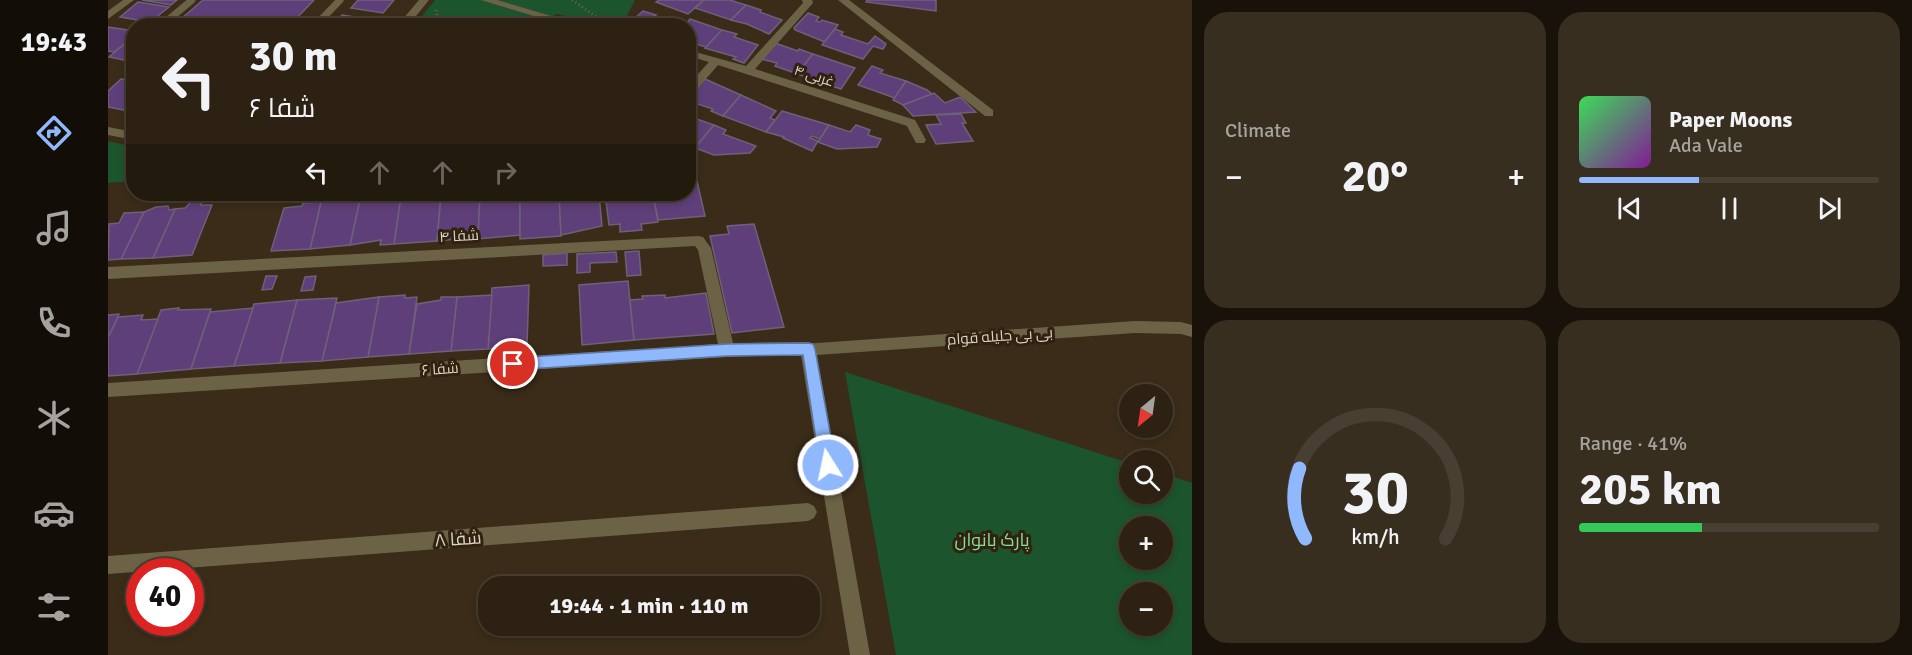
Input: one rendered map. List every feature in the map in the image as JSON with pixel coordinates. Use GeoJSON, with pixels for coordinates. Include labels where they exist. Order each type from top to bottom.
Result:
{"type":"FeatureCollection","features":[{"type":"Feature","properties":{"kind":"street"},"geometry":{"type":"LineString","coordinates":[[108,16],[129,0]]}},
{"type":"Feature","properties":{"kind":"street"},"geometry":{"type":"LineString","coordinates":[[409,18],[424,0]]}},
{"type":"Feature","properties":{"kind":"street"},"geometry":{"type":"LineString","coordinates":[[486,0],[551,18]]}},
{"type":"Feature","properties":{"kind":"street"},"geometry":{"type":"LineString","coordinates":[[748,70],[808,3],[807,0]]}},
{"type":"Feature","properties":{"kind":"street"},"geometry":{"type":"LineString","coordinates":[[843,0],[989,113]]}},
{"type":"Feature","properties":{"kind":"street","name":"غربی ۴"},"geometry":{"type":"LineString","coordinates":[[696,55],[911,123],[920,140]]}},
{"type":"Feature","properties":{"kind":"street"},"geometry":{"type":"LineString","coordinates":[[696,83],[717,60]]}},
{"type":"Feature","properties":{"kind":"street"},"geometry":{"type":"LineString","coordinates":[[108,131],[126,134]]}},
{"type":"Feature","properties":{"kind":"street","name":"شفا ۴"},"geometry":{"type":"LineString","coordinates":[[108,273],[698,241],[704,248],[727,350]]}},
{"type":"Feature","properties":{"kind":"street","name":"بی بی جلیله قوام"},"geometry":{"type":"LineString","coordinates":[[808,349],[1135,327],[1181,328],[1192,331]]}},
{"type":"Feature","properties":{"kind":"street"},"geometry":{"type":"LineString","coordinates":[[808,349],[860,655]]}},
{"type":"Feature","properties":{"kind":"street","name":"شفا ۶"},"geometry":{"type":"LineString","coordinates":[[108,390],[727,350],[808,349]]}},
{"type":"Feature","properties":{"kind":"street","name":"شفا ۸"},"geometry":{"type":"LineString","coordinates":[[108,566],[808,512]]}},
{"type":"Feature","properties":{"kind":"lane"},"geometry":{"type":"LineString","coordinates":[[170,18],[192,0]]}},
{"type":"Feature","properties":{"kind":"lane"},"geometry":{"type":"LineString","coordinates":[[323,18],[340,0]]}},
{"type":"Feature","properties":{"kind":"path"},"geometry":{"type":"LineString","coordinates":[[572,0],[598,18]]}},
{"type":"Feature","properties":{"kind":"path"},"geometry":{"type":"LineString","coordinates":[[435,9],[437,18]]}},
{"type":"Feature","properties":{"kind":"green space"},"geometry":{"type":"Polygon","coordinates":[[[435,0],[635,0],[626,18],[574,18],[557,14],[551,18],[420,18],[435,0]]]}},
{"type":"Feature","properties":{"kind":"green space"},"geometry":{"type":"Polygon","coordinates":[[[108,141],[126,145],[126,182],[108,183],[108,141]]]}},
{"type":"Feature","properties":{"kind":"green space","name":"پارک بانوان"},"geometry":{"type":"Polygon","coordinates":[[[845,372],[1119,460],[1119,504],[1173,504],[1173,476],[1192,483],[1192,655],[896,655],[845,372]]]}},
{"type":"Feature","properties":{"kind":"building"},"geometry":{"type":"Polygon","coordinates":[[[142,0],[177,0],[171,5],[142,0]]]}},
{"type":"Feature","properties":{"kind":"building"},"geometry":{"type":"Polygon","coordinates":[[[203,0],[314,0],[297,18],[182,18],[203,0]]]}},
{"type":"Feature","properties":{"kind":"building"},"geometry":{"type":"Polygon","coordinates":[[[358,0],[394,0],[383,13],[351,8],[358,0]]]}},
{"type":"Feature","properties":{"kind":"building"},"geometry":{"type":"Polygon","coordinates":[[[659,0],[704,0],[688,14],[656,2],[659,0]]]}},
{"type":"Feature","properties":{"kind":"building"},"geometry":{"type":"Polygon","coordinates":[[[704,0],[730,0],[746,5],[731,20],[695,8],[704,0]]]}},
{"type":"Feature","properties":{"kind":"building"},"geometry":{"type":"Polygon","coordinates":[[[867,0],[936,0],[936,11],[866,2],[867,0]]]}},
{"type":"Feature","properties":{"kind":"building"},"geometry":{"type":"Polygon","coordinates":[[[138,2],[169,7],[155,18],[120,17],[138,2]]]}},
{"type":"Feature","properties":{"kind":"building"},"geometry":{"type":"Polygon","coordinates":[[[746,5],[782,20],[769,34],[731,20],[746,5]]]}},
{"type":"Feature","properties":{"kind":"building"},"geometry":{"type":"Polygon","coordinates":[[[643,11],[659,18],[635,18],[643,11]]]}},
{"type":"Feature","properties":{"kind":"building"},"geometry":{"type":"Polygon","coordinates":[[[808,13],[819,17],[816,21],[822,20],[838,25],[825,42],[795,30],[794,28],[808,13]]]}},
{"type":"Feature","properties":{"kind":"building"},"geometry":{"type":"Polygon","coordinates":[[[342,15],[361,18],[339,18],[342,15]]]}},
{"type":"Feature","properties":{"kind":"building"},"geometry":{"type":"Polygon","coordinates":[[[696,21],[722,30],[706,47],[696,44],[696,21]]]}},
{"type":"Feature","properties":{"kind":"building"},"geometry":{"type":"Polygon","coordinates":[[[108,27],[126,30],[126,42],[114,52],[108,51],[108,27]]]}},
{"type":"Feature","properties":{"kind":"building"},"geometry":{"type":"Polygon","coordinates":[[[835,29],[843,32],[841,35],[868,44],[875,36],[886,44],[883,49],[873,46],[863,59],[822,45],[835,29]]]}},
{"type":"Feature","properties":{"kind":"building"},"geometry":{"type":"Polygon","coordinates":[[[722,30],[737,34],[734,37],[758,45],[744,63],[733,59],[736,57],[705,48],[722,30]]]}},
{"type":"Feature","properties":{"kind":"building"},"geometry":{"type":"Polygon","coordinates":[[[126,43],[126,60],[109,57],[126,43]]]}},
{"type":"Feature","properties":{"kind":"building"},"geometry":{"type":"Polygon","coordinates":[[[775,43],[813,54],[798,74],[775,66],[777,63],[761,59],[775,43]]]}},
{"type":"Feature","properties":{"kind":"building"},"geometry":{"type":"Polygon","coordinates":[[[813,54],[855,68],[841,89],[797,74],[813,54]]]}},
{"type":"Feature","properties":{"kind":"building"},"geometry":{"type":"Polygon","coordinates":[[[872,66],[883,70],[880,73],[906,81],[895,98],[858,85],[872,66]]]}},
{"type":"Feature","properties":{"kind":"building"},"geometry":{"type":"Polygon","coordinates":[[[121,79],[126,80],[126,111],[108,107],[108,91],[121,79]]]}},
{"type":"Feature","properties":{"kind":"building"},"geometry":{"type":"Polygon","coordinates":[[[705,79],[741,95],[723,116],[711,111],[713,109],[696,104],[696,89],[705,79]]]}},
{"type":"Feature","properties":{"kind":"building"},"geometry":{"type":"Polygon","coordinates":[[[906,81],[932,94],[903,105],[893,100],[906,81]]]}},
{"type":"Feature","properties":{"kind":"building"},"geometry":{"type":"Polygon","coordinates":[[[934,93],[945,103],[960,97],[976,112],[913,116],[903,105],[934,93]]]}},
{"type":"Feature","properties":{"kind":"building"},"geometry":{"type":"Polygon","coordinates":[[[741,95],[776,111],[770,118],[775,120],[766,132],[723,116],[741,95]]]}},
{"type":"Feature","properties":{"kind":"building"},"geometry":{"type":"Polygon","coordinates":[[[782,111],[829,125],[820,139],[812,136],[810,138],[818,141],[812,151],[784,137],[766,132],[782,111]]]}},
{"type":"Feature","properties":{"kind":"building"},"geometry":{"type":"Polygon","coordinates":[[[961,114],[966,123],[962,123],[973,141],[936,144],[926,125],[941,124],[936,115],[961,114]]]}},
{"type":"Feature","properties":{"kind":"building"},"geometry":{"type":"Polygon","coordinates":[[[696,120],[714,125],[696,146],[696,120]]]}},
{"type":"Feature","properties":{"kind":"building"},"geometry":{"type":"Polygon","coordinates":[[[714,125],[726,130],[723,134],[756,146],[750,153],[714,155],[696,147],[714,125]]]}},
{"type":"Feature","properties":{"kind":"building"},"geometry":{"type":"Polygon","coordinates":[[[829,125],[850,132],[856,125],[870,130],[868,135],[881,139],[877,147],[837,149],[818,142],[829,125]]]}},
{"type":"Feature","properties":{"kind":"building"},"geometry":{"type":"Polygon","coordinates":[[[696,181],[705,216],[658,220],[654,201],[696,201],[696,181]]]}},
{"type":"Feature","properties":{"kind":"building"},"geometry":{"type":"Polygon","coordinates":[[[192,201],[201,201],[201,205],[212,205],[192,255],[153,258],[175,209],[185,208],[192,201]]]}},
{"type":"Feature","properties":{"kind":"building"},"geometry":{"type":"Polygon","coordinates":[[[360,201],[400,201],[394,244],[380,245],[381,240],[350,245],[360,201]]]}},
{"type":"Feature","properties":{"kind":"building"},"geometry":{"type":"Polygon","coordinates":[[[360,201],[350,245],[310,249],[321,202],[360,201]]]}},
{"type":"Feature","properties":{"kind":"building"},"geometry":{"type":"Polygon","coordinates":[[[400,201],[440,201],[437,241],[394,244],[400,201]]]}},
{"type":"Feature","properties":{"kind":"building"},"geometry":{"type":"Polygon","coordinates":[[[441,201],[480,201],[478,239],[457,243],[457,239],[437,241],[441,201]]]}},
{"type":"Feature","properties":{"kind":"building"},"geometry":{"type":"Polygon","coordinates":[[[480,201],[520,201],[520,235],[478,239],[480,201]]]}},
{"type":"Feature","properties":{"kind":"building"},"geometry":{"type":"Polygon","coordinates":[[[520,201],[559,201],[561,236],[520,239],[520,201]]]}},
{"type":"Feature","properties":{"kind":"building"},"geometry":{"type":"Polygon","coordinates":[[[559,201],[600,201],[602,226],[561,235],[559,201]]]}},
{"type":"Feature","properties":{"kind":"building"},"geometry":{"type":"Polygon","coordinates":[[[606,201],[654,201],[658,222],[641,224],[642,230],[620,232],[620,224],[609,225],[606,201]]]}},
{"type":"Feature","properties":{"kind":"building"},"geometry":{"type":"Polygon","coordinates":[[[321,202],[310,249],[271,251],[284,208],[302,206],[303,203],[321,202]]]}},
{"type":"Feature","properties":{"kind":"building"},"geometry":{"type":"Polygon","coordinates":[[[168,206],[169,210],[175,209],[153,258],[121,259],[144,212],[156,207],[168,206]]]}},
{"type":"Feature","properties":{"kind":"building"},"geometry":{"type":"Polygon","coordinates":[[[144,212],[121,259],[108,260],[109,224],[119,223],[124,213],[144,212]]]}},
{"type":"Feature","properties":{"kind":"building"},"geometry":{"type":"Polygon","coordinates":[[[754,224],[784,327],[732,333],[710,236],[729,234],[727,226],[754,224]]]}},
{"type":"Feature","properties":{"kind":"building"},"geometry":{"type":"Polygon","coordinates":[[[639,251],[641,275],[627,276],[625,252],[639,251]]]}},
{"type":"Feature","properties":{"kind":"building"},"geometry":{"type":"Polygon","coordinates":[[[616,252],[617,262],[590,263],[590,272],[577,273],[577,254],[616,252]]]}},
{"type":"Feature","properties":{"kind":"building"},"geometry":{"type":"Polygon","coordinates":[[[567,253],[567,265],[543,266],[543,255],[567,253]]]}},
{"type":"Feature","properties":{"kind":"building"},"geometry":{"type":"Polygon","coordinates":[[[266,276],[277,276],[272,289],[262,290],[266,276]]]}},
{"type":"Feature","properties":{"kind":"building"},"geometry":{"type":"Polygon","coordinates":[[[316,276],[313,290],[301,291],[305,277],[316,276]]]}},
{"type":"Feature","properties":{"kind":"building"},"geometry":{"type":"Polygon","coordinates":[[[628,281],[634,340],[582,345],[579,285],[628,281]]]}},
{"type":"Feature","properties":{"kind":"building"},"geometry":{"type":"Polygon","coordinates":[[[529,285],[527,346],[488,349],[492,288],[529,285]]]}},
{"type":"Feature","properties":{"kind":"building"},"geometry":{"type":"Polygon","coordinates":[[[706,293],[714,334],[634,340],[630,300],[643,299],[642,296],[665,295],[665,298],[706,293]]]}},
{"type":"Feature","properties":{"kind":"building"},"geometry":{"type":"Polygon","coordinates":[[[405,295],[405,298],[417,297],[409,354],[368,357],[379,297],[405,295]]]}},
{"type":"Feature","properties":{"kind":"building"},"geometry":{"type":"Polygon","coordinates":[[[492,295],[488,349],[451,351],[457,297],[492,295]]]}},
{"type":"Feature","properties":{"kind":"building"},"geometry":{"type":"Polygon","coordinates":[[[379,297],[368,357],[322,361],[336,303],[379,297]]]}},
{"type":"Feature","properties":{"kind":"building"},"geometry":{"type":"Polygon","coordinates":[[[441,297],[457,297],[451,351],[409,354],[417,304],[441,300],[441,297]]]}},
{"type":"Feature","properties":{"kind":"building"},"geometry":{"type":"Polygon","coordinates":[[[337,298],[322,361],[280,363],[297,300],[337,298]]]}},
{"type":"Feature","properties":{"kind":"building"},"geometry":{"type":"Polygon","coordinates":[[[297,300],[280,363],[234,366],[254,304],[297,300]]]}},
{"type":"Feature","properties":{"kind":"building"},"geometry":{"type":"Polygon","coordinates":[[[179,308],[178,310],[211,309],[191,369],[137,374],[161,310],[179,308]]]}},
{"type":"Feature","properties":{"kind":"building"},"geometry":{"type":"Polygon","coordinates":[[[253,308],[234,366],[191,369],[210,312],[253,308]]]}},
{"type":"Feature","properties":{"kind":"building"},"geometry":{"type":"Polygon","coordinates":[[[119,314],[118,317],[108,338],[108,315],[119,314]]]}},
{"type":"Feature","properties":{"kind":"building"},"geometry":{"type":"Polygon","coordinates":[[[143,315],[141,320],[158,319],[137,374],[108,376],[108,338],[118,317],[143,315]]]}},
{"type":"Feature","properties":{"kind":"route"},"geometry":{"type":"LineString","coordinates":[[513,364],[727,350],[808,349],[828,465]]}}]}
